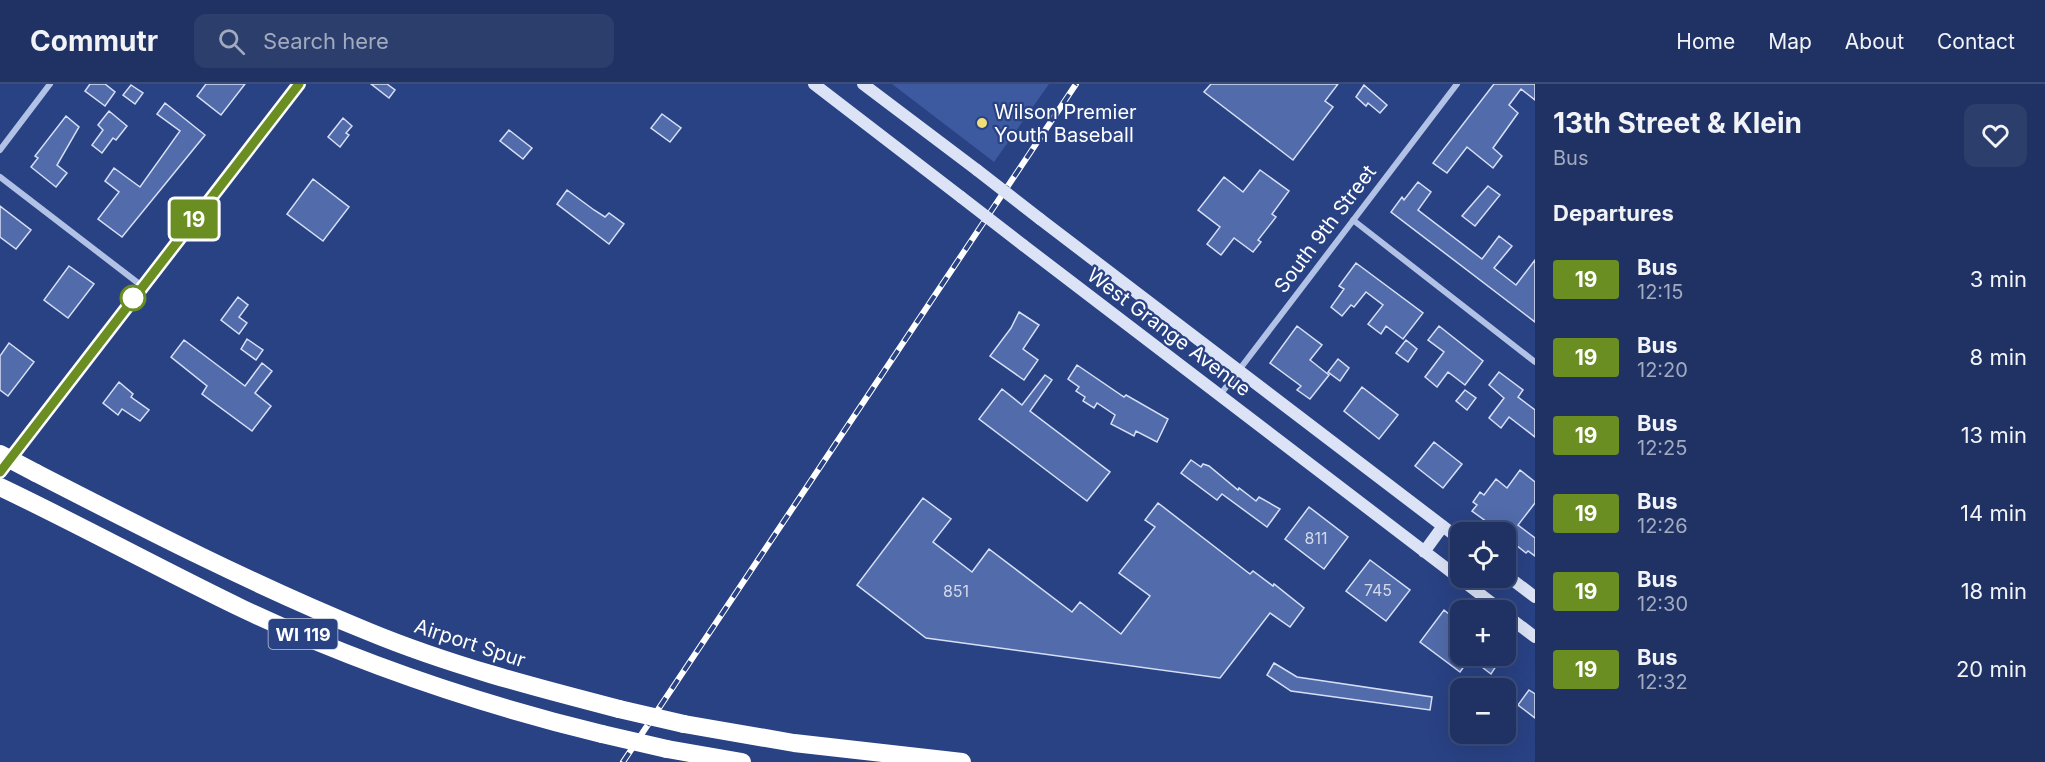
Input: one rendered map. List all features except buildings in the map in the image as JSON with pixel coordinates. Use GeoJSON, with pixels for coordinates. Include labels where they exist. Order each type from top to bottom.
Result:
{"type":"FeatureCollection","features":[{"type":"Feature","properties":{"kind":"highway","name":"Airport Spur"},"geometry":{"type":"LineString","coordinates":[[0,454],[206,560],[369,632],[495,677],[684,724],[794,744],[962,762]]}},
{"type":"Feature","properties":{"kind":"highway","name":"WI 119"},"geometry":{"type":"LineString","coordinates":[[0,487],[244,609],[341,650],[464,695],[602,734],[667,749],[742,762]]}},
{"type":"Feature","properties":{"kind":"street"},"geometry":{"type":"LineString","coordinates":[[0,150],[50,84]]}},
{"type":"Feature","properties":{"kind":"street"},"geometry":{"type":"LineString","coordinates":[[0,472],[299,84]]}},
{"type":"Feature","properties":{"kind":"street","name":"West Grange Avenue"},"geometry":{"type":"LineString","coordinates":[[814,84],[1488,600]]}},
{"type":"Feature","properties":{"kind":"street","name":"West Grange Avenue"},"geometry":{"type":"LineString","coordinates":[[863,84],[1450,531]]}},
{"type":"Feature","properties":{"kind":"street","name":"South 9th Street"},"geometry":{"type":"LineString","coordinates":[[1220,395],[1457,84]]}},
{"type":"Feature","properties":{"kind":"street"},"geometry":{"type":"LineString","coordinates":[[0,177],[142,286]]}},
{"type":"Feature","properties":{"kind":"street"},"geometry":{"type":"LineString","coordinates":[[1353,220],[1535,362]]}},
{"type":"Feature","properties":{"kind":"street"},"geometry":{"type":"LineString","coordinates":[[1424,552],[1443,526]]}},
{"type":"Feature","properties":{"kind":"street"},"geometry":{"type":"LineString","coordinates":[[1516,583],[1535,597]]}},
{"type":"Feature","properties":{"kind":"street"},"geometry":{"type":"LineString","coordinates":[[1516,623],[1535,637]]}},
{"type":"Feature","properties":{"kind":"shaded area","name":"Wilson Premier Youth Baseball"},"geometry":{"type":"Polygon","coordinates":[[[892,84],[1049,84],[994,162],[892,84]]]}},
{"type":"Feature","properties":{"kind":"railway"},"geometry":{"type":"LineString","coordinates":[[623,762],[1076,84]]}},
{"type":"Feature","properties":{"kind":"bus line","name":"19"},"geometry":{"type":"LineString","coordinates":[[0,472],[299,84]]}},
{"type":"Feature","properties":{"kind":"place","name":"Wilson Premier Youth Baseball"},"geometry":{"type":"Point","coordinates":[982,123]}}]}
